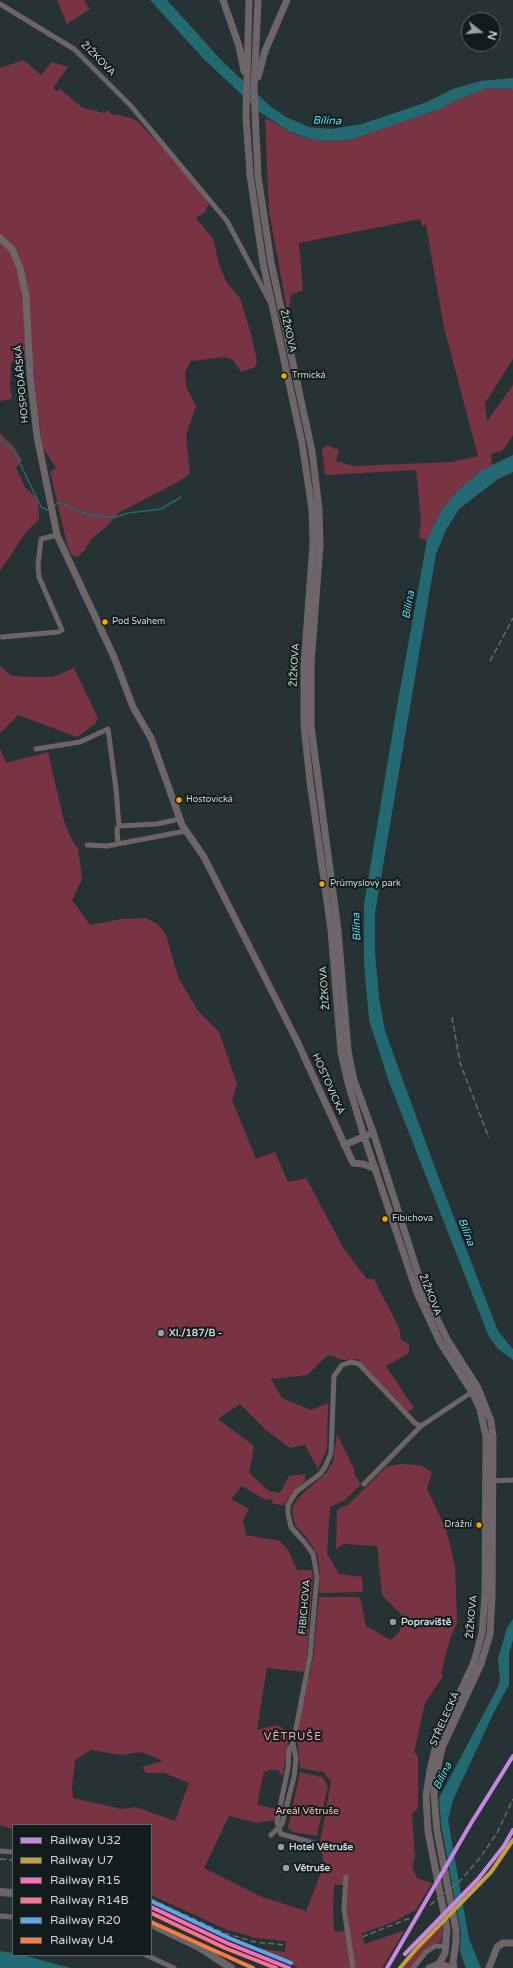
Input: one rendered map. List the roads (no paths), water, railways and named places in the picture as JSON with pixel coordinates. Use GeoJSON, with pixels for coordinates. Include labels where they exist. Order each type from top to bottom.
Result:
{"type":"FeatureCollection","features":[{"type":"Feature","properties":{"kind":"main road"},"geometry":{"type":"LineString","coordinates":[[223,0],[239,46],[246,80]]}},
{"type":"Feature","properties":{"kind":"main road"},"geometry":{"type":"LineString","coordinates":[[246,80],[249,0]]}},
{"type":"Feature","properties":{"kind":"main road"},"geometry":{"type":"LineString","coordinates":[[254,89],[258,0]]}},
{"type":"Feature","properties":{"kind":"main road"},"geometry":{"type":"LineString","coordinates":[[254,89],[265,52],[287,0]]}},
{"type":"Feature","properties":{"kind":"main road","name":"ŽIŽKOVA"},"geometry":{"type":"LineString","coordinates":[[246,80],[246,116],[255,219],[296,416],[309,488],[313,544],[304,665],[304,726],[331,930],[341,1052],[348,1084],[364,1136],[422,1305],[440,1342],[472,1392],[480,1409],[486,1437],[490,1481]]}},
{"type":"Feature","properties":{"kind":"main road","name":"ŽIŽKOVA"},"geometry":{"type":"LineString","coordinates":[[254,89],[258,176],[266,233],[280,306],[305,414],[317,480],[320,526],[318,588],[310,699],[313,753],[338,930],[348,1051],[354,1080],[373,1132],[424,1292],[448,1340],[478,1388],[487,1408],[493,1437],[490,1481],[491,1619],[483,1646]]}},
{"type":"Feature","properties":{"kind":"main road","name":"HOSPODÁŘSKÁ"},"geometry":{"type":"LineString","coordinates":[[0,238],[12,249],[20,268],[26,296],[30,375],[36,428],[57,534]]}},
{"type":"Feature","properties":{"kind":"main road","name":"HOSTOVICKÁ"},"geometry":{"type":"LineString","coordinates":[[57,534],[114,657],[133,707],[151,738],[180,820],[204,857],[297,1041],[353,1163],[363,1164],[376,1169]]}},
{"type":"Feature","properties":{"kind":"main road"},"geometry":{"type":"LineString","coordinates":[[344,1145],[373,1132]]}},
{"type":"Feature","properties":{"kind":"main road","name":"STŘELECKÁ"},"geometry":{"type":"LineString","coordinates":[[483,1646],[481,1664],[447,1735],[439,1760],[435,1780],[434,1810],[456,1930],[453,1962],[454,1968],[439,1964],[443,1959],[446,1946],[447,1929],[428,1831],[426,1811],[428,1779],[436,1744],[483,1646]]}},
{"type":"Feature","properties":{"kind":"main road"},"geometry":{"type":"LineString","coordinates":[[0,1892],[12,1893]]}},
{"type":"Feature","properties":{"kind":"main road"},"geometry":{"type":"LineString","coordinates":[[152,1924],[198,1947],[231,1968]]}},
{"type":"Feature","properties":{"kind":"main road"},"geometry":{"type":"LineString","coordinates":[[490,1968],[496,1947],[503,1943],[513,1943]]}},
{"type":"Feature","properties":{"kind":"main road"},"geometry":{"type":"LineString","coordinates":[[429,1968],[439,1964]]}},
{"type":"Feature","properties":{"kind":"street","name":"ŽIŽKOVA"},"geometry":{"type":"LineString","coordinates":[[0,4],[74,49],[131,106],[227,221],[240,242],[272,306]]}},
{"type":"Feature","properties":{"kind":"street"},"geometry":{"type":"LineString","coordinates":[[2,637],[58,632],[62,630],[39,577],[38,565],[41,539],[57,534]]}},
{"type":"Feature","properties":{"kind":"street"},"geometry":{"type":"LineString","coordinates":[[36,748],[80,742],[96,736],[108,729],[119,826],[117,829],[118,844]]}},
{"type":"Feature","properties":{"kind":"street"},"geometry":{"type":"LineString","coordinates":[[119,826],[156,824],[180,820]]}},
{"type":"Feature","properties":{"kind":"street"},"geometry":{"type":"LineString","coordinates":[[87,844],[107,846],[186,831]]}},
{"type":"Feature","properties":{"kind":"street","name":"FIBICHOVA"},"geometry":{"type":"LineString","coordinates":[[271,1835],[282,1824],[294,1777],[296,1758],[293,1744],[310,1656],[317,1576],[312,1554],[305,1543],[291,1527],[288,1514],[288,1505],[296,1492],[320,1474],[331,1453],[334,1376],[337,1370],[342,1365],[351,1362],[359,1364],[415,1423],[421,1426]]}},
{"type":"Feature","properties":{"kind":"street"},"geometry":{"type":"LineString","coordinates":[[364,1484],[421,1426],[472,1392]]}},
{"type":"Feature","properties":{"kind":"street"},"geometry":{"type":"LineString","coordinates":[[490,1481],[513,1480]]}},
{"type":"Feature","properties":{"kind":"street","name":"FIBICHOVA"},"geometry":{"type":"LineString","coordinates":[[279,1827],[277,1822],[287,1774],[289,1749],[293,1744]]}},
{"type":"Feature","properties":{"kind":"street"},"geometry":{"type":"LineString","coordinates":[[279,1827],[281,1834],[314,1843]]}},
{"type":"Feature","properties":{"kind":"street"},"geometry":{"type":"LineString","coordinates":[[0,1851],[12,1852]]}},
{"type":"Feature","properties":{"kind":"street"},"geometry":{"type":"LineString","coordinates":[[346,1877],[344,1909],[353,1968]]}},
{"type":"Feature","properties":{"kind":"street"},"geometry":{"type":"LineString","coordinates":[[0,1916],[12,1917]]}},
{"type":"Feature","properties":{"kind":"street"},"geometry":{"type":"LineString","coordinates":[[413,1968],[426,1952],[435,1946],[446,1946]]}},
{"type":"Feature","properties":{"kind":"street"},"geometry":{"type":"LineString","coordinates":[[148,1956],[174,1968]]}},
{"type":"Feature","properties":{"kind":"water"},"geometry":{"type":"Polygon","coordinates":[[[150,0],[167,0],[223,62],[270,106],[286,117],[309,127],[331,129],[362,124],[427,102],[453,89],[480,81],[513,78],[513,89],[488,88],[454,101],[440,109],[350,140],[326,141],[310,139],[289,131],[261,113],[202,57],[150,0]]]}},
{"type":"Feature","properties":{"kind":"water"},"geometry":{"type":"Polygon","coordinates":[[[513,455],[513,472],[498,479],[459,509],[446,530],[436,554],[375,913],[375,952],[379,997],[385,1031],[438,1176],[498,1331],[513,1349],[513,1360],[498,1349],[489,1337],[389,1082],[369,1020],[364,963],[364,905],[396,712],[427,540],[441,511],[458,490],[480,471],[513,455]]]}},
{"type":"Feature","properties":{"kind":"water"},"geometry":{"type":"Polygon","coordinates":[[[513,1619],[513,1640],[509,1654],[509,1685],[494,1712],[453,1800],[448,1820],[469,1939],[481,1968],[466,1968],[460,1952],[461,1933],[441,1825],[439,1798],[498,1687],[500,1680],[498,1659],[507,1628],[513,1619]]]}},
{"type":"Feature","properties":{"kind":"water"},"geometry":{"type":"Polygon","coordinates":[[[0,1951],[12,1953],[12,1956],[26,1956],[71,1968],[0,1968],[0,1951]]]}},
{"type":"Feature","properties":{"kind":"waterway"},"geometry":{"type":"LineString","coordinates":[[0,439],[14,451],[41,507],[47,510],[49,509]]}},
{"type":"Feature","properties":{"kind":"waterway"},"geometry":{"type":"LineString","coordinates":[[54,506],[59,502],[86,514],[116,517],[128,513],[161,509],[181,497]]}},
{"type":"Feature","properties":{"kind":"railway"},"geometry":{"type":"LineString","coordinates":[[490,661],[513,618]]}},
{"type":"Feature","properties":{"kind":"railway"},"geometry":{"type":"LineString","coordinates":[[452,1017],[460,1063],[489,1138]]}},
{"type":"Feature","properties":{"kind":"railway"},"geometry":{"type":"LineString","coordinates":[[430,1905],[460,1881],[480,1858],[497,1833],[513,1799]]}},
{"type":"Feature","properties":{"kind":"railway"},"geometry":{"type":"LineString","coordinates":[[0,1859],[12,1860]]}},
{"type":"Feature","properties":{"kind":"railway"},"geometry":{"type":"LineString","coordinates":[[152,1899],[224,1933],[255,1942],[286,1945]]}},
{"type":"Feature","properties":{"kind":"railway"},"geometry":{"type":"LineString","coordinates":[[362,1937],[410,1918]]}},
{"type":"Feature","properties":{"kind":"rail line","name":"U32"},"geometry":{"type":"LineString","coordinates":[[387,1968],[470,1825],[513,1756]]}},
{"type":"Feature","properties":{"kind":"rail line","name":"U32"},"geometry":{"type":"LineString","coordinates":[[405,1954],[478,1879],[504,1846],[513,1830]]}},
{"type":"Feature","properties":{"kind":"rail line","name":"U7"},"geometry":{"type":"LineString","coordinates":[[400,1968],[416,1949],[491,1872],[513,1840]]}},
{"type":"Feature","properties":{"kind":"rail line","name":"R20"},"geometry":{"type":"LineString","coordinates":[[153,1902],[229,1938],[291,1963]]}},
{"type":"Feature","properties":{"kind":"rail line","name":"R15"},"geometry":{"type":"LineString","coordinates":[[152,1907],[227,1943],[289,1968]]}},
{"type":"Feature","properties":{"kind":"rail line","name":"R14B"},"geometry":{"type":"LineString","coordinates":[[152,1913],[225,1948],[276,1968]]}},
{"type":"Feature","properties":{"kind":"rail line","name":"U4"},"geometry":{"type":"LineString","coordinates":[[152,1922],[253,1968]]}},
{"type":"Feature","properties":{"kind":"place","name":"Trmická"},"geometry":{"type":"Point","coordinates":[284,376]}},
{"type":"Feature","properties":{"kind":"place","name":"Pod Svahem"},"geometry":{"type":"Point","coordinates":[105,622]}},
{"type":"Feature","properties":{"kind":"place","name":"Hostovická"},"geometry":{"type":"Point","coordinates":[179,800]}},
{"type":"Feature","properties":{"kind":"place","name":"Průmyslový park"},"geometry":{"type":"Point","coordinates":[322,884]}},
{"type":"Feature","properties":{"kind":"place","name":"Fibichova"},"geometry":{"type":"Point","coordinates":[385,1219]}},
{"type":"Feature","properties":{"kind":"place","name":"XI./187/B -"},"geometry":{"type":"Point","coordinates":[161,1333]}},
{"type":"Feature","properties":{"kind":"place","name":"Drážní"},"geometry":{"type":"Point","coordinates":[479,1525]}},
{"type":"Feature","properties":{"kind":"place","name":"Popraviště"},"geometry":{"type":"Point","coordinates":[393,1622]}},
{"type":"Feature","properties":{"kind":"place","name":"Hotel Větruše"},"geometry":{"type":"Point","coordinates":[281,1847]}},
{"type":"Feature","properties":{"kind":"place","name":"Větruše"},"geometry":{"type":"Point","coordinates":[286,1868]}},
{"type":"Feature","properties":{"kind":"district","name":"VĚTRUŠE"},"geometry":{"type":"Point","coordinates":[293,1737]}},
{"type":"Feature","properties":{"kind":"water label","name":"Bílina"},"geometry":{"type":"Point","coordinates":[327,121]}},
{"type":"Feature","properties":{"kind":"water label","name":"Bílina"},"geometry":{"type":"Point","coordinates":[409,605]}},
{"type":"Feature","properties":{"kind":"water label","name":"Bílina"},"geometry":{"type":"Point","coordinates":[357,927]}},
{"type":"Feature","properties":{"kind":"water label","name":"Bílina"},"geometry":{"type":"Point","coordinates":[466,1232]}},
{"type":"Feature","properties":{"kind":"water label","name":"Bílina"},"geometry":{"type":"Point","coordinates":[443,1776]}},
{"type":"Feature","properties":{"kind":"park label","name":"Areál Větruše"},"geometry":{"type":"Point","coordinates":[307,1811]}}]}
